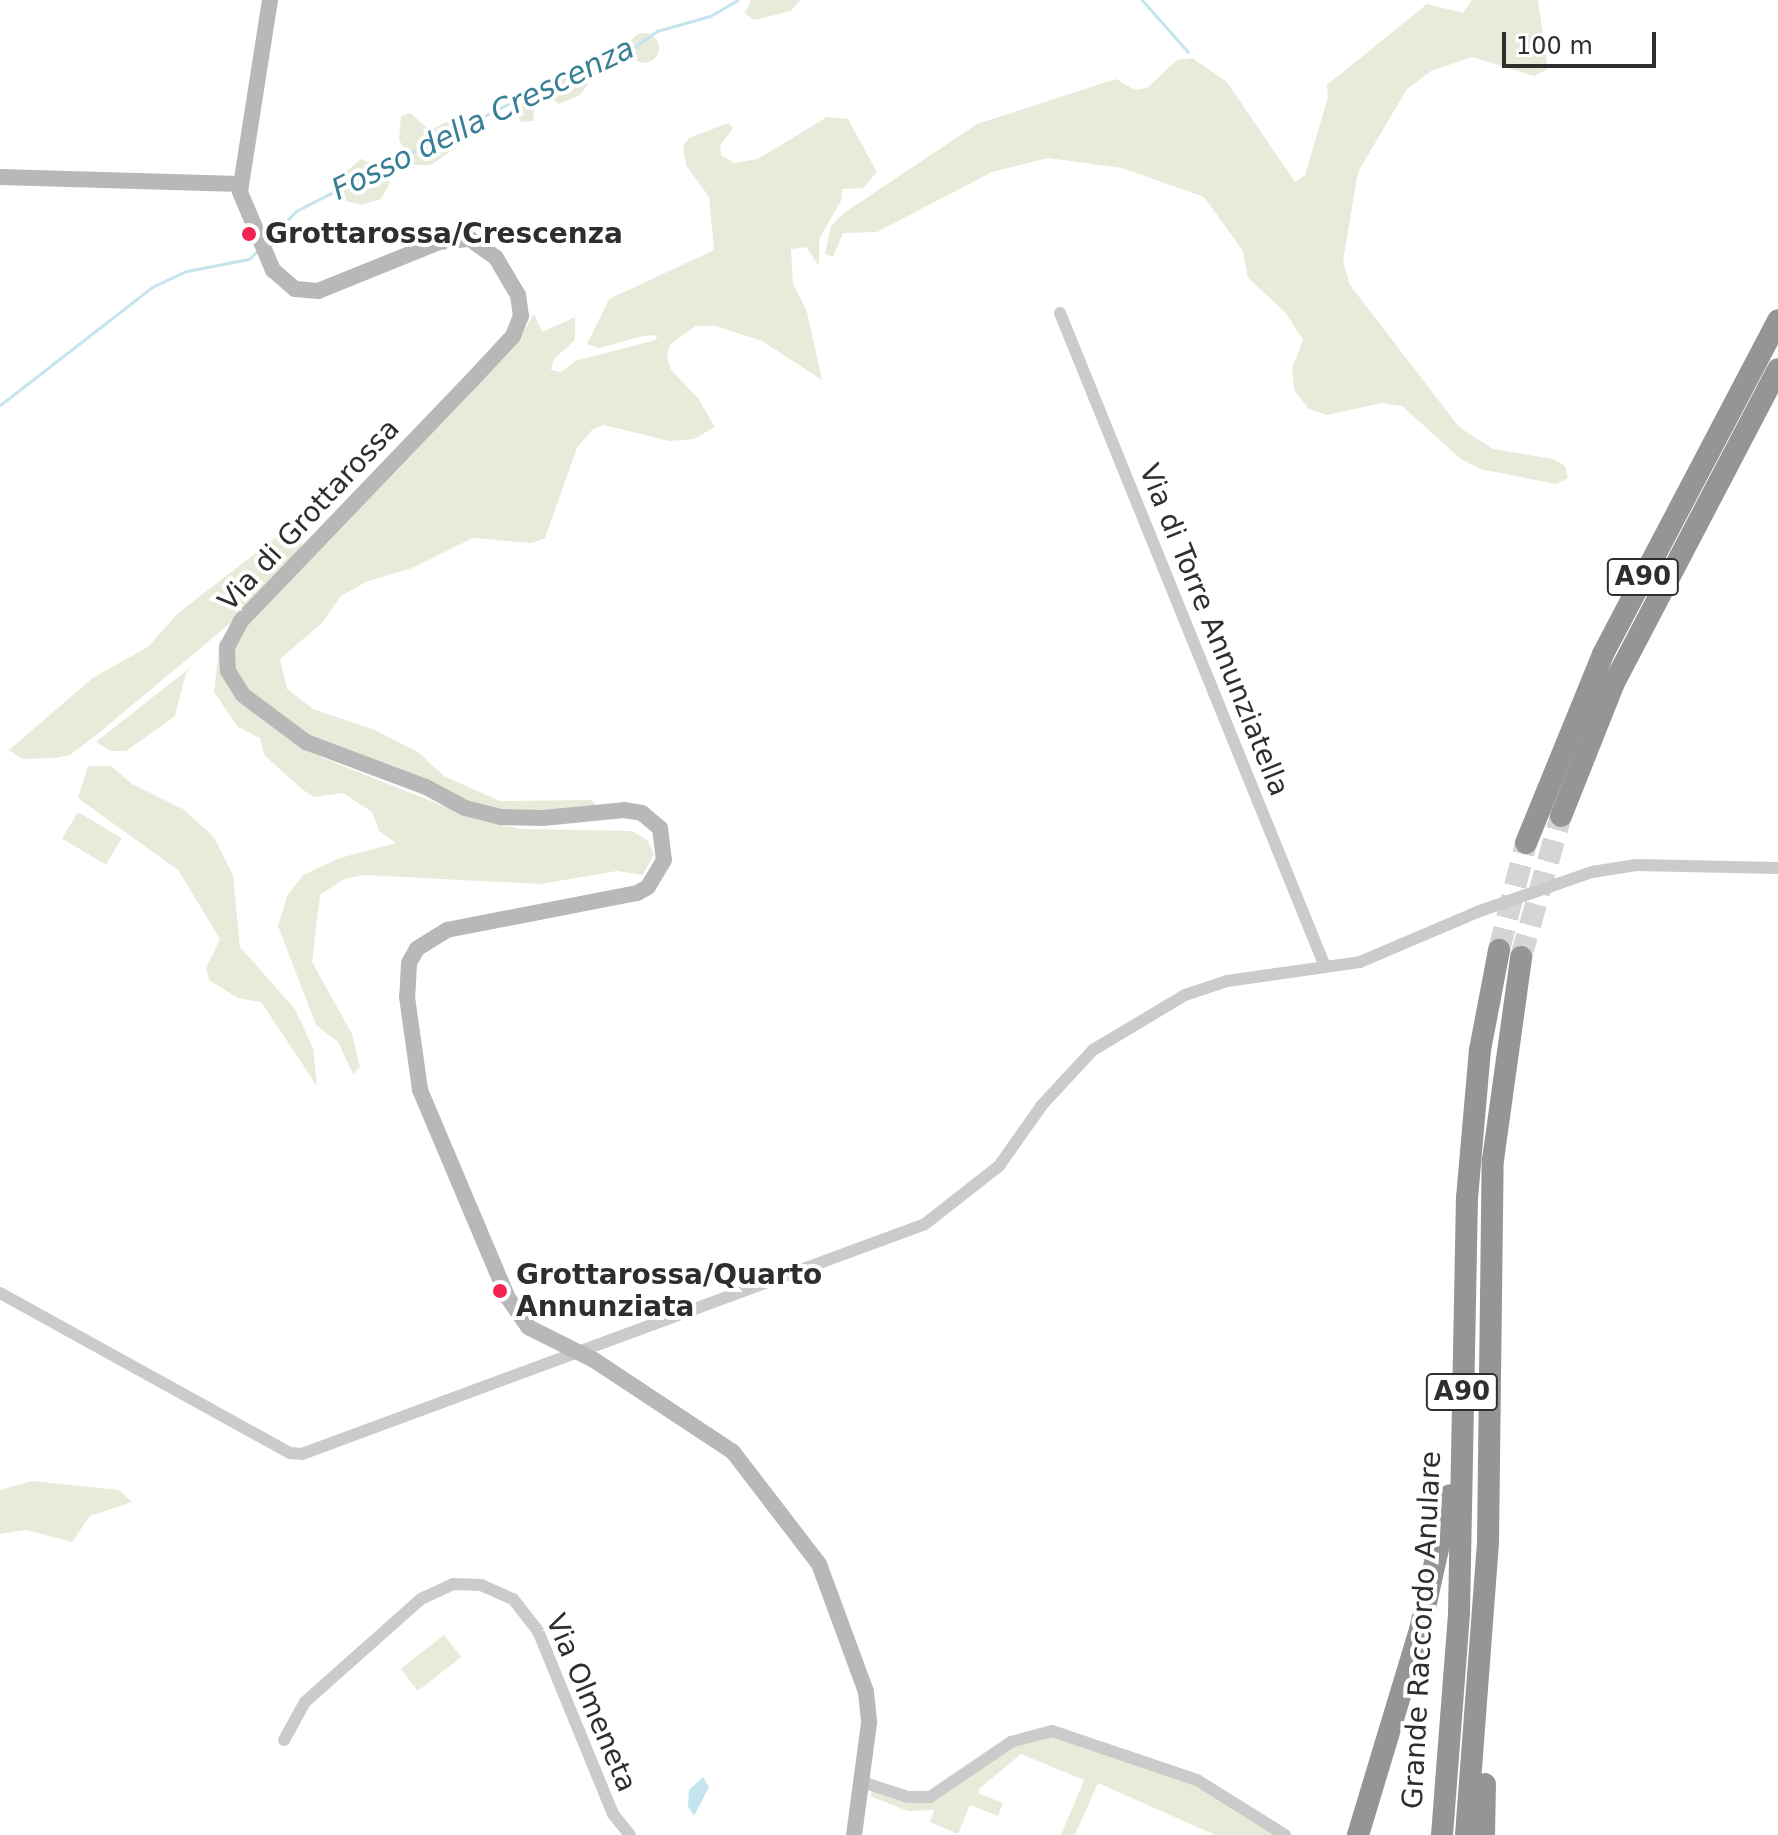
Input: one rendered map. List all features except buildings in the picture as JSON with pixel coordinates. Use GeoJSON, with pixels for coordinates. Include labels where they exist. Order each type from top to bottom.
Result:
{"type":"FeatureCollection","features":[{"type":"Feature","properties":{"kind":"highway","name":"A90"},"geometry":{"type":"LineString","coordinates":[[1526,843],[1603,654],[1778,320]]}},
{"type":"Feature","properties":{"kind":"highway","name":"A90"},"geometry":{"type":"LineString","coordinates":[[1561,816],[1614,683],[1778,369]]}},
{"type":"Feature","properties":{"kind":"highway","name":"Grande Raccordo Anulare"},"geometry":{"type":"LineString","coordinates":[[1442,1835],[1459,1613],[1467,1198],[1480,1050],[1510,954],[1493,1160],[1488,1542],[1466,1835]]}},
{"type":"Feature","properties":{"kind":"highway"},"geometry":{"type":"LineString","coordinates":[[1358,1835],[1420,1630],[1447,1511],[1462,1403]]}},
{"type":"Feature","properties":{"kind":"highway"},"geometry":{"type":"LineString","coordinates":[[1484,1835],[1493,1663],[1488,1542]]}},
{"type":"Feature","properties":{"kind":"street","name":"Via di Grottarossa"},"geometry":{"type":"LineString","coordinates":[[270,0],[240,184],[254,232],[268,260],[290,287],[314,292],[439,242],[464,238],[491,252],[520,301],[521,316],[513,336],[241,621],[227,647],[232,681],[282,728],[465,808],[501,817],[543,818],[624,810],[642,813],[660,828],[664,860],[648,887],[624,897],[447,930],[417,949],[406,979],[420,1090],[508,1298],[528,1327],[576,1352],[733,1452],[779,1506],[819,1564],[866,1692],[869,1723],[854,1835]]}},
{"type":"Feature","properties":{"kind":"street"},"geometry":{"type":"LineString","coordinates":[[0,177],[240,184]]}},
{"type":"Feature","properties":{"kind":"street","name":"Via di Torre Annunziatella"},"geometry":{"type":"LineString","coordinates":[[1060,313],[1324,964]]}},
{"type":"Feature","properties":{"kind":"street"},"geometry":{"type":"LineString","coordinates":[[0,1293],[299,1455],[509,1382],[576,1352],[925,1224],[999,1166],[1065,1077],[1119,1031],[1166,1004],[1227,981],[1324,964],[1360,962],[1477,912],[1592,872],[1636,865],[1778,868]]}},
{"type":"Feature","properties":{"kind":"street","name":"Via Olmeneta"},"geometry":{"type":"LineString","coordinates":[[284,1740],[305,1702],[421,1599],[453,1584],[481,1585],[513,1599],[538,1631],[613,1814],[630,1835]]}},
{"type":"Feature","properties":{"kind":"street"},"geometry":{"type":"LineString","coordinates":[[862,1782],[908,1797],[930,1797],[1011,1742],[1052,1731],[1197,1780],[1285,1835]]}},
{"type":"Feature","properties":{"kind":"green space"},"geometry":{"type":"Polygon","coordinates":[[[751,0],[800,0],[791,11],[754,20],[745,14],[751,0]]]}},
{"type":"Feature","properties":{"kind":"green space"},"geometry":{"type":"Polygon","coordinates":[[[1472,0],[1538,0],[1548,69],[1534,76],[1472,57],[1431,71],[1407,89],[1358,172],[1343,262],[1350,285],[1459,427],[1493,449],[1553,459],[1565,466],[1568,478],[1556,484],[1480,469],[1461,459],[1402,406],[1382,403],[1327,415],[1309,409],[1294,390],[1292,368],[1303,340],[1285,312],[1248,278],[1243,251],[1204,197],[1122,168],[1048,158],[992,172],[877,232],[843,233],[833,257],[825,254],[831,226],[844,213],[977,124],[1116,79],[1135,90],[1147,88],[1177,60],[1192,58],[1227,82],[1295,182],[1305,175],[1328,97],[1327,85],[1427,4],[1463,13],[1472,0]]]}},
{"type":"Feature","properties":{"kind":"green space"},"geometry":{"type":"Polygon","coordinates":[[[644,33],[655,37],[659,48],[655,59],[644,63],[633,59],[629,48],[633,37],[644,33]]]}},
{"type":"Feature","properties":{"kind":"green space"},"geometry":{"type":"Polygon","coordinates":[[[585,64],[600,67],[580,95],[559,104],[548,96],[536,98],[533,121],[521,122],[514,108],[517,93],[585,64]]]}},
{"type":"Feature","properties":{"kind":"green space"},"geometry":{"type":"Polygon","coordinates":[[[410,113],[430,130],[451,120],[461,130],[460,145],[431,165],[414,165],[399,140],[401,116],[410,113]]]}},
{"type":"Feature","properties":{"kind":"green space"},"geometry":{"type":"Polygon","coordinates":[[[827,117],[848,119],[877,172],[863,188],[842,189],[841,201],[819,239],[819,266],[806,247],[791,249],[793,283],[807,312],[822,380],[762,341],[716,326],[696,326],[670,344],[667,356],[671,370],[698,398],[715,427],[694,439],[669,441],[604,425],[592,430],[577,448],[545,538],[532,543],[473,538],[412,568],[366,582],[341,596],[322,623],[280,659],[287,689],[313,709],[375,730],[418,752],[444,776],[500,801],[591,800],[597,806],[507,815],[332,753],[245,692],[234,670],[235,641],[516,344],[534,314],[542,332],[575,317],[575,340],[554,359],[551,370],[561,372],[575,361],[656,340],[657,335],[599,348],[587,344],[609,299],[714,250],[709,197],[686,165],[683,146],[689,138],[728,123],[733,128],[720,146],[721,155],[734,163],[758,159],[827,117]]]}},
{"type":"Feature","properties":{"kind":"green space"},"geometry":{"type":"Polygon","coordinates":[[[361,159],[388,169],[390,183],[381,199],[362,205],[337,199],[333,183],[361,159]]]}},
{"type":"Feature","properties":{"kind":"green space"},"geometry":{"type":"Polygon","coordinates":[[[293,524],[306,526],[301,548],[233,621],[100,732],[70,755],[55,758],[22,759],[9,750],[94,677],[148,647],[177,614],[293,524]]]}},
{"type":"Feature","properties":{"kind":"green space"},"geometry":{"type":"Polygon","coordinates":[[[220,638],[248,707],[323,758],[479,820],[522,829],[632,831],[647,840],[654,854],[643,875],[617,871],[541,884],[364,875],[344,879],[320,895],[312,962],[352,1034],[360,1067],[353,1074],[338,1042],[316,1025],[278,926],[287,896],[303,875],[340,858],[396,843],[379,831],[372,812],[343,793],[314,797],[303,790],[264,755],[260,738],[238,727],[214,692],[220,638]]]}},
{"type":"Feature","properties":{"kind":"green space"},"geometry":{"type":"Polygon","coordinates":[[[196,663],[186,673],[175,716],[126,751],[111,751],[96,742],[196,663]]]}},
{"type":"Feature","properties":{"kind":"green space"},"geometry":{"type":"Polygon","coordinates":[[[88,766],[111,766],[132,784],[183,809],[214,837],[233,875],[240,947],[295,1009],[313,1048],[317,1086],[261,1002],[238,998],[209,980],[206,968],[220,939],[178,870],[78,798],[88,766]]]}},
{"type":"Feature","properties":{"kind":"green space"},"geometry":{"type":"Polygon","coordinates":[[[78,812],[122,838],[106,865],[62,839],[78,812]]]}},
{"type":"Feature","properties":{"kind":"green space"},"geometry":{"type":"Polygon","coordinates":[[[32,1481],[119,1490],[132,1502],[90,1516],[72,1542],[26,1530],[0,1534],[0,1490],[32,1481]]]}},
{"type":"Feature","properties":{"kind":"green space"},"geometry":{"type":"Polygon","coordinates":[[[444,1635],[461,1657],[418,1691],[401,1669],[444,1635]]]}},
{"type":"Feature","properties":{"kind":"green space"},"geometry":{"type":"Polygon","coordinates":[[[1058,1735],[1197,1784],[1277,1835],[1215,1835],[1098,1783],[1075,1835],[1061,1835],[1084,1780],[1021,1754],[978,1793],[1003,1803],[998,1816],[970,1805],[958,1834],[930,1822],[934,1810],[908,1811],[870,1796],[872,1791],[922,1803],[1005,1750],[1058,1735]]]}},
{"type":"Feature","properties":{"kind":"water"},"geometry":{"type":"Polygon","coordinates":[[[703,1777],[709,1787],[694,1816],[688,1807],[689,1790],[703,1777]]]}},
{"type":"Feature","properties":{"kind":"waterway","name":"Fosso della Crescenza"},"geometry":{"type":"LineString","coordinates":[[268,240],[296,211],[554,81],[627,52],[657,31],[710,16],[738,0]]}},
{"type":"Feature","properties":{"kind":"waterway"},"geometry":{"type":"LineString","coordinates":[[1142,0],[1188,52]]}},
{"type":"Feature","properties":{"kind":"waterway","name":"Fosso della Crescenza"},"geometry":{"type":"LineString","coordinates":[[0,405],[152,287],[187,271],[249,259],[259,249]]}},
{"type":"Feature","properties":{"kind":"tunnel"},"geometry":{"type":"LineString","coordinates":[[1521,957],[1561,816]]}},
{"type":"Feature","properties":{"kind":"tunnel"},"geometry":{"type":"LineString","coordinates":[[1499,950],[1526,843]]}},
{"type":"Feature","properties":{"kind":"place","name":"Grottarossa/Crescenza"},"geometry":{"type":"Point","coordinates":[249,234]}},
{"type":"Feature","properties":{"kind":"place","name":"Grottarossa/Quarto Annunziata"},"geometry":{"type":"Point","coordinates":[500,1291]}}]}
